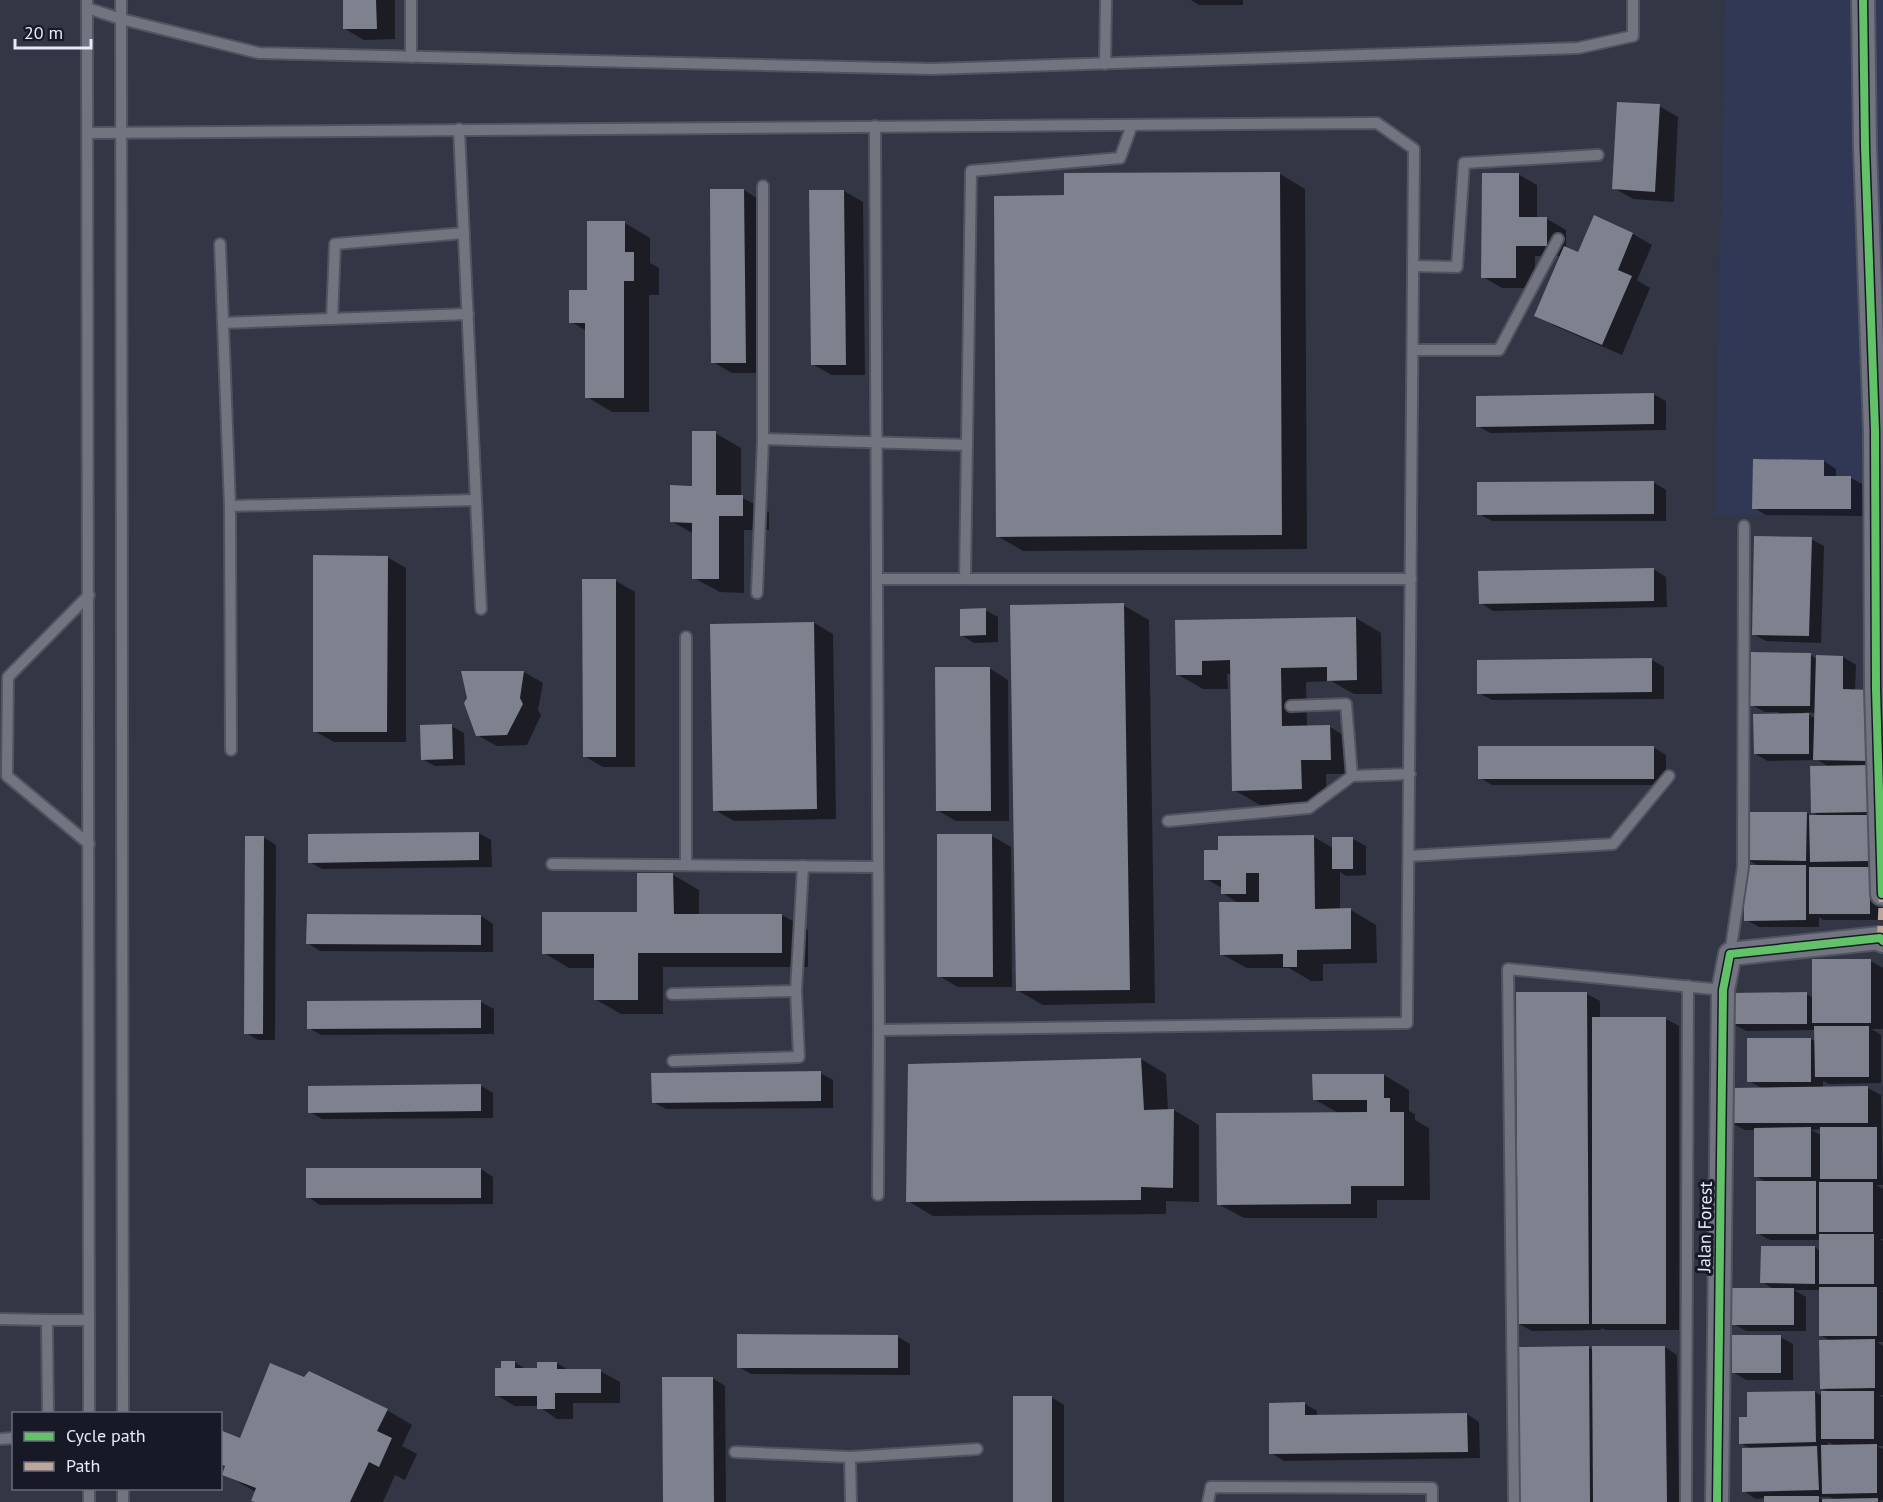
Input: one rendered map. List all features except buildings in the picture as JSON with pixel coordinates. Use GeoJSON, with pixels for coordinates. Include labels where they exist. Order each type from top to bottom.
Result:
{"type":"FeatureCollection","features":[{"type":"Feature","properties":{"kind":"street"},"geometry":{"type":"LineString","coordinates":[[1863,0],[1865,159],[1879,577],[1876,689],[1882,894]]}},
{"type":"Feature","properties":{"kind":"street"},"geometry":{"type":"LineString","coordinates":[[1730,954],[1880,938],[1883,940]]}},
{"type":"Feature","properties":{"kind":"street","name":"Jalan Forest"},"geometry":{"type":"LineString","coordinates":[[1717,1502],[1723,990],[1730,954]]}},
{"type":"Feature","properties":{"kind":"lane"},"geometry":{"type":"LineString","coordinates":[[120,0],[123,1412]]}},
{"type":"Feature","properties":{"kind":"lane"},"geometry":{"type":"LineString","coordinates":[[411,0],[411,57]]}},
{"type":"Feature","properties":{"kind":"lane"},"geometry":{"type":"LineString","coordinates":[[1105,64],[1106,0]]}},
{"type":"Feature","properties":{"kind":"lane"},"geometry":{"type":"LineString","coordinates":[[89,1412],[87,4],[121,19],[259,53],[932,69],[1578,48],[1633,36],[1633,0]]}},
{"type":"Feature","properties":{"kind":"lane"},"geometry":{"type":"LineString","coordinates":[[87,133],[1377,123],[1414,149],[1407,1023],[879,1030]]}},
{"type":"Feature","properties":{"kind":"lane"},"geometry":{"type":"LineString","coordinates":[[965,579],[971,171],[1120,158],[1132,124]]}},
{"type":"Feature","properties":{"kind":"lane"},"geometry":{"type":"LineString","coordinates":[[875,126],[878,1195]]}},
{"type":"Feature","properties":{"kind":"lane"},"geometry":{"type":"LineString","coordinates":[[459,129],[481,609]]}},
{"type":"Feature","properties":{"kind":"lane"},"geometry":{"type":"LineString","coordinates":[[1413,266],[1458,267],[1464,162],[1598,155]]}},
{"type":"Feature","properties":{"kind":"lane"},"geometry":{"type":"LineString","coordinates":[[758,593],[763,439],[763,186]]}},
{"type":"Feature","properties":{"kind":"lane"},"geometry":{"type":"LineString","coordinates":[[332,319],[335,244],[464,233]]}},
{"type":"Feature","properties":{"kind":"lane"},"geometry":{"type":"LineString","coordinates":[[1413,350],[1499,350],[1558,239]]}},
{"type":"Feature","properties":{"kind":"lane"},"geometry":{"type":"LineString","coordinates":[[220,244],[230,506],[231,750]]}},
{"type":"Feature","properties":{"kind":"lane"},"geometry":{"type":"LineString","coordinates":[[222,323],[468,314]]}},
{"type":"Feature","properties":{"kind":"lane"},"geometry":{"type":"LineString","coordinates":[[763,439],[967,446]]}},
{"type":"Feature","properties":{"kind":"lane"},"geometry":{"type":"LineString","coordinates":[[230,506],[476,501]]}},
{"type":"Feature","properties":{"kind":"lane"},"geometry":{"type":"LineString","coordinates":[[1730,954],[1743,867],[1744,526]]}},
{"type":"Feature","properties":{"kind":"lane"},"geometry":{"type":"LineString","coordinates":[[877,579],[1411,579]]}},
{"type":"Feature","properties":{"kind":"lane"},"geometry":{"type":"LineString","coordinates":[[89,595],[8,677],[7,776],[89,844]]}},
{"type":"Feature","properties":{"kind":"lane"},"geometry":{"type":"LineString","coordinates":[[686,637],[686,865]]}},
{"type":"Feature","properties":{"kind":"lane"},"geometry":{"type":"LineString","coordinates":[[1292,706],[1346,704],[1352,776]]}},
{"type":"Feature","properties":{"kind":"lane"},"geometry":{"type":"LineString","coordinates":[[1168,821],[1309,808],[1352,776],[1410,774]]}},
{"type":"Feature","properties":{"kind":"lane"},"geometry":{"type":"LineString","coordinates":[[1409,856],[1613,844],[1669,776]]}},
{"type":"Feature","properties":{"kind":"lane"},"geometry":{"type":"LineString","coordinates":[[552,864],[878,867]]}},
{"type":"Feature","properties":{"kind":"lane"},"geometry":{"type":"LineString","coordinates":[[673,1061],[800,1056],[796,991],[803,866]]}},
{"type":"Feature","properties":{"kind":"lane"},"geometry":{"type":"LineString","coordinates":[[1514,1502],[1508,969],[1723,990]]}},
{"type":"Feature","properties":{"kind":"lane"},"geometry":{"type":"LineString","coordinates":[[1686,1502],[1688,986]]}},
{"type":"Feature","properties":{"kind":"lane"},"geometry":{"type":"LineString","coordinates":[[672,994],[796,991]]}},
{"type":"Feature","properties":{"kind":"lane"},"geometry":{"type":"LineString","coordinates":[[0,1318],[89,1320]]}},
{"type":"Feature","properties":{"kind":"lane"},"geometry":{"type":"LineString","coordinates":[[47,1320],[48,1412]]}},
{"type":"Feature","properties":{"kind":"lane"},"geometry":{"type":"LineString","coordinates":[[735,1452],[850,1457],[977,1449]]}},
{"type":"Feature","properties":{"kind":"lane"},"geometry":{"type":"LineString","coordinates":[[850,1457],[851,1502]]}},
{"type":"Feature","properties":{"kind":"lane"},"geometry":{"type":"LineString","coordinates":[[1208,1502],[1211,1487],[1432,1488],[1432,1502]]}},
{"type":"Feature","properties":{"kind":"shaded area"},"geometry":{"type":"Polygon","coordinates":[[[1725,0],[1883,0],[1883,513],[1715,515],[1725,0]]]}},
{"type":"Feature","properties":{"kind":"marked path"},"geometry":{"type":"LineString","coordinates":[[1880,938],[1882,894]]}},
{"type":"Feature","properties":{"kind":"cycle path"},"geometry":{"type":"LineString","coordinates":[[1863,0],[1865,147],[1875,431],[1876,689],[1882,894]]}},
{"type":"Feature","properties":{"kind":"cycle path"},"geometry":{"type":"LineString","coordinates":[[1717,1502],[1723,990],[1730,954],[1880,938],[1883,941]]}}]}
